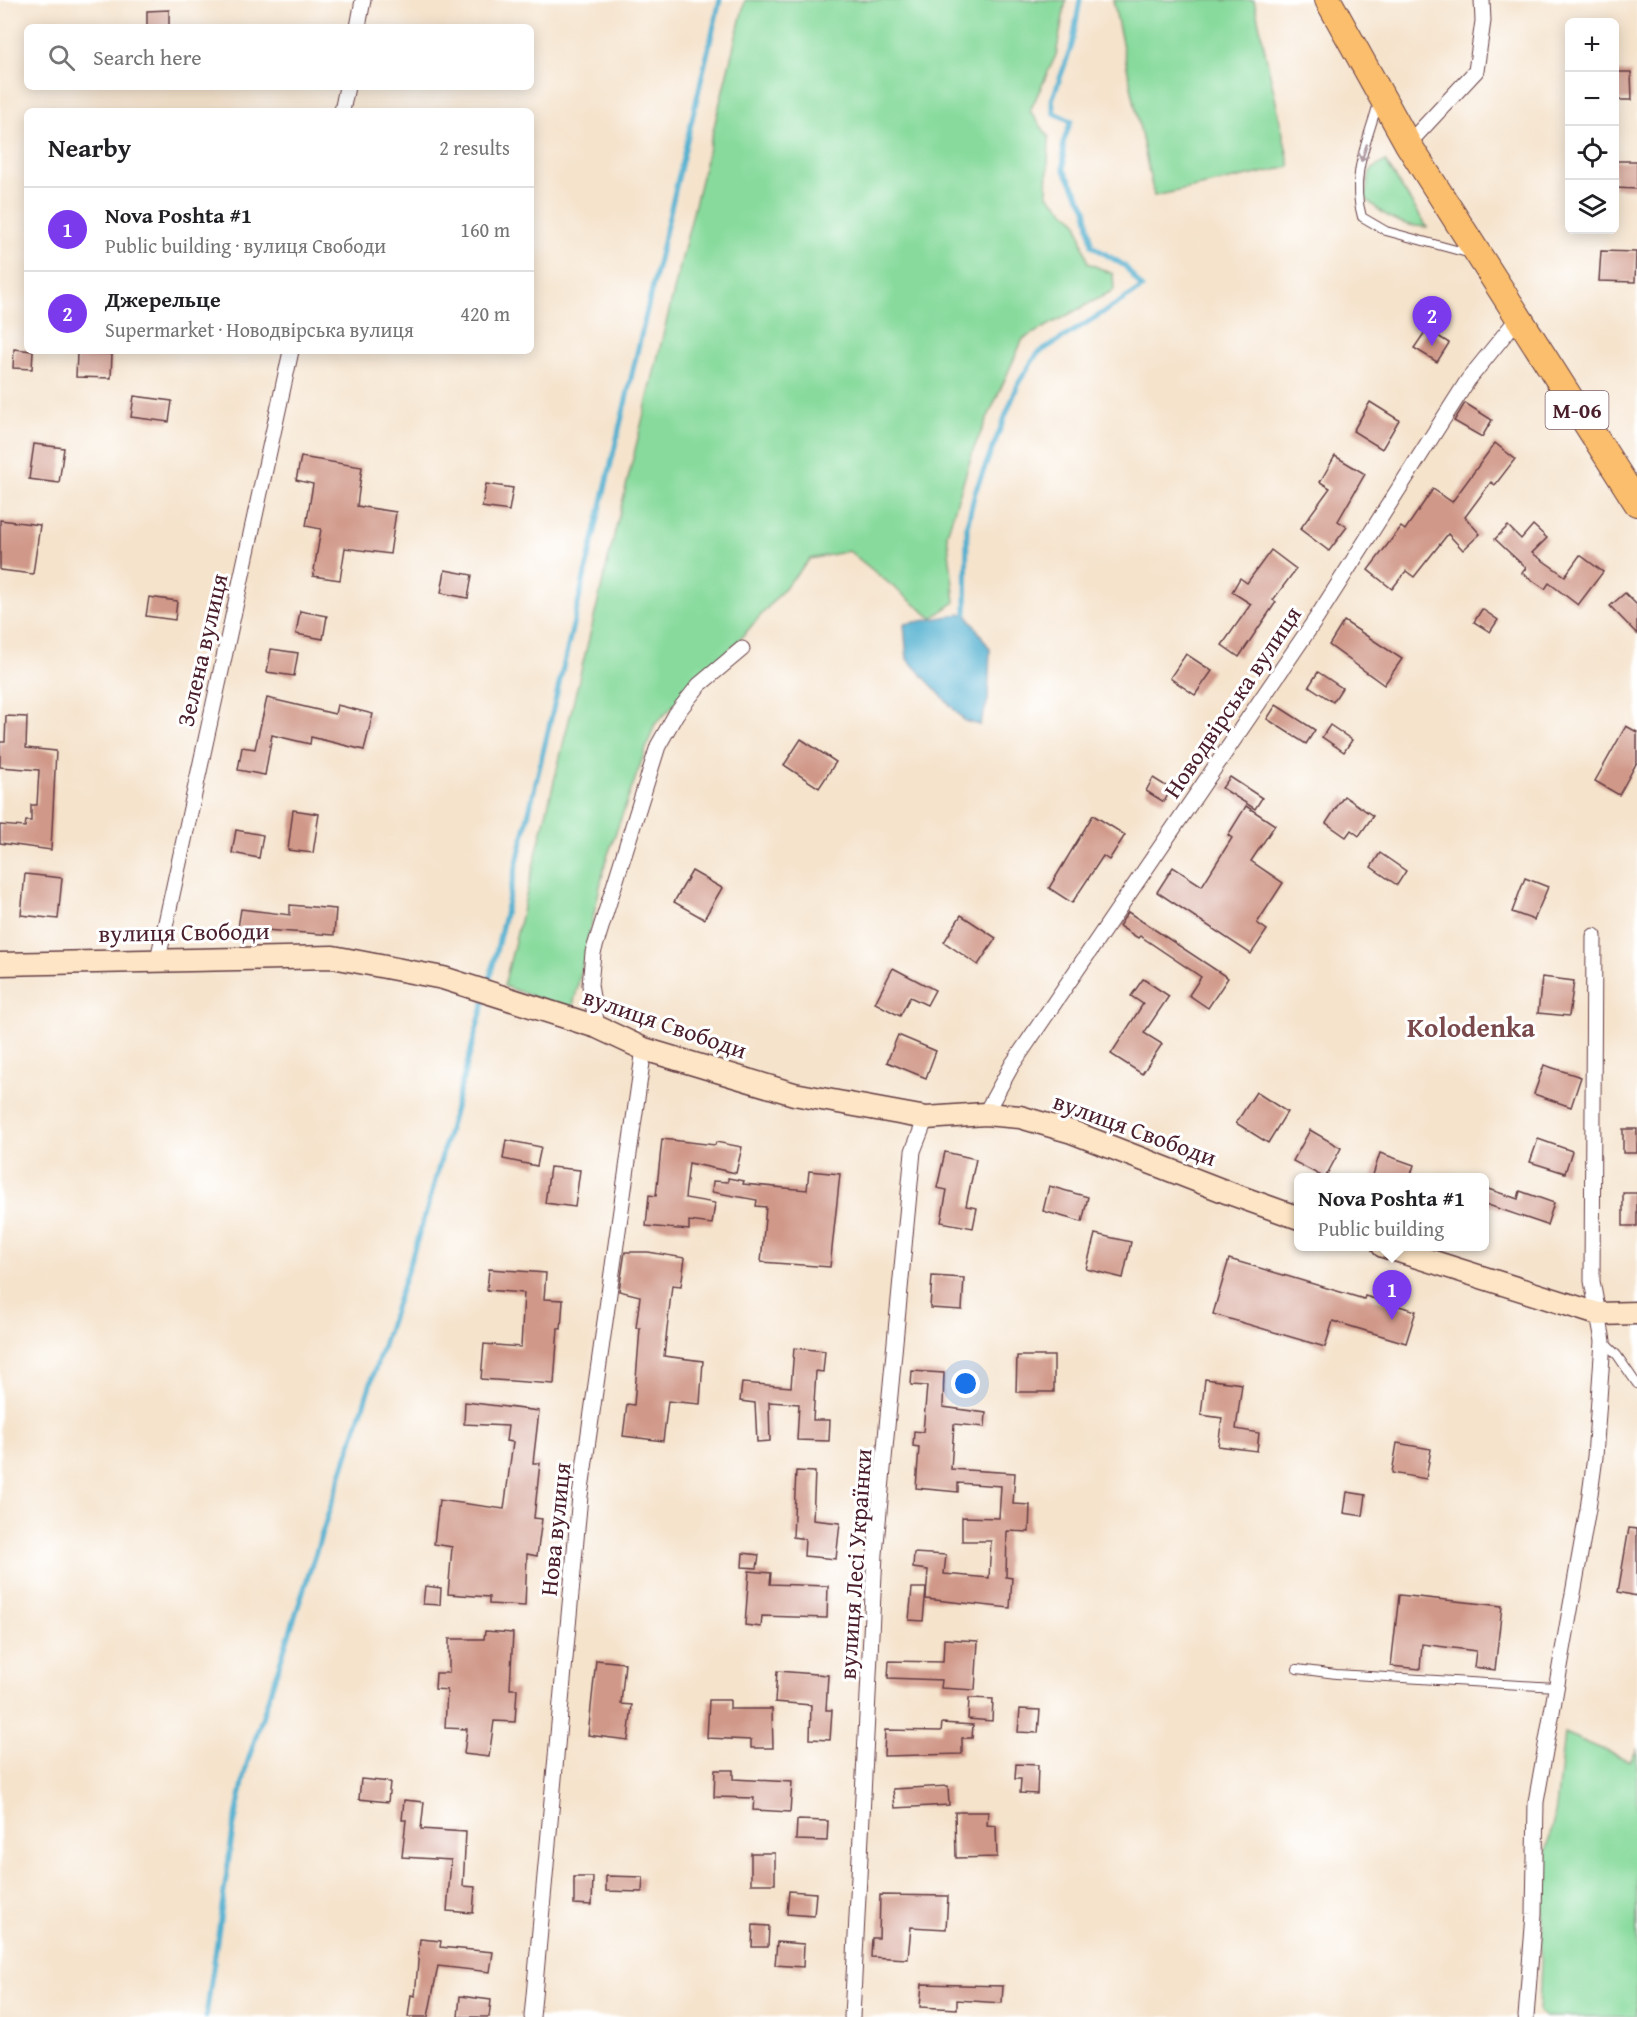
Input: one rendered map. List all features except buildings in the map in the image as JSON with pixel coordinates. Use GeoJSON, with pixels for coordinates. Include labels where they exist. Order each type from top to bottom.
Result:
{"type":"FeatureCollection","features":[{"type":"Feature","properties":{"kind":"highway","name":"М-06"},"geometry":{"type":"LineString","coordinates":[[1328,0],[1379,96],[1408,144],[1637,503]]}},
{"type":"Feature","properties":{"kind":"main road","name":"вулиця Свободи"},"geometry":{"type":"LineString","coordinates":[[0,964],[333,957],[443,978],[597,1027],[644,1049],[794,1094],[926,1118],[985,1114],[1020,1116],[1072,1132],[1294,1216]]}},
{"type":"Feature","properties":{"kind":"main road"},"geometry":{"type":"LineString","coordinates":[[1399,1251],[1598,1314],[1637,1313]]}},
{"type":"Feature","properties":{"kind":"street"},"geometry":{"type":"LineString","coordinates":[[359,24],[363,0]]}},
{"type":"Feature","properties":{"kind":"street"},"geometry":{"type":"LineString","coordinates":[[1408,144],[1476,70],[1483,21],[1482,0]]}},
{"type":"Feature","properties":{"kind":"street"},"geometry":{"type":"LineString","coordinates":[[343,108],[347,90]]}},
{"type":"Feature","properties":{"kind":"street","name":"Новодвірська вулиця"},"geometry":{"type":"LineString","coordinates":[[985,1114],[1012,1065],[1316,619],[1468,380],[1518,318]]}},
{"type":"Feature","properties":{"kind":"street","name":"Зелена вулиця"},"geometry":{"type":"LineString","coordinates":[[158,959],[290,354]]}},
{"type":"Feature","properties":{"kind":"street"},"geometry":{"type":"LineString","coordinates":[[597,1027],[590,985],[593,953],[658,746],[676,714],[699,685],[742,649]]}},
{"type":"Feature","properties":{"kind":"street"},"geometry":{"type":"LineString","coordinates":[[1526,2017],[1534,1914],[1536,1802],[1588,1509],[1595,1457],[1603,1341],[1592,1281],[1594,936]]}},
{"type":"Feature","properties":{"kind":"street","name":"Нова вулиця"},"geometry":{"type":"LineString","coordinates":[[532,2017],[580,1496],[644,1049]]}},
{"type":"Feature","properties":{"kind":"street","name":"вулиця Лесі Українки"},"geometry":{"type":"LineString","coordinates":[[852,2017],[875,1554],[913,1151],[926,1118]]}},
{"type":"Feature","properties":{"kind":"lane"},"geometry":{"type":"LineString","coordinates":[[1379,96],[1357,175],[1356,197],[1362,217],[1386,231],[1478,256]]}},
{"type":"Feature","properties":{"kind":"lane"},"geometry":{"type":"LineString","coordinates":[[1603,1341],[1617,1355],[1637,1384]]}},
{"type":"Feature","properties":{"kind":"lane"},"geometry":{"type":"LineString","coordinates":[[1297,1669],[1336,1674],[1556,1687]]}},
{"type":"Feature","properties":{"kind":"green space"},"geometry":{"type":"Polygon","coordinates":[[[745,0],[1066,0],[1056,55],[1030,111],[1049,137],[1047,194],[1077,222],[1088,263],[1113,274],[1114,290],[1023,339],[974,448],[947,534],[955,602],[932,618],[849,551],[810,559],[741,638],[655,724],[606,860],[572,1011],[504,986],[745,0]]]}},
{"type":"Feature","properties":{"kind":"green space"},"geometry":{"type":"Polygon","coordinates":[[[1113,0],[1254,0],[1290,167],[1154,196],[1113,0]]]}},
{"type":"Feature","properties":{"kind":"green space"},"geometry":{"type":"Polygon","coordinates":[[[1385,161],[1427,227],[1409,225],[1393,219],[1365,198],[1370,171],[1385,161]]]}},
{"type":"Feature","properties":{"kind":"green space"},"geometry":{"type":"Polygon","coordinates":[[[1564,1733],[1630,1761],[1637,1750],[1637,2017],[1545,2017],[1539,2012],[1545,1859],[1556,1808],[1564,1733]]]}},
{"type":"Feature","properties":{"kind":"water"},"geometry":{"type":"Polygon","coordinates":[[[966,613],[990,649],[988,700],[980,725],[965,721],[907,659],[904,624],[966,613]]]}},
{"type":"Feature","properties":{"kind":"waterway"},"geometry":{"type":"LineString","coordinates":[[489,982],[720,0]]}},
{"type":"Feature","properties":{"kind":"waterway"},"geometry":{"type":"LineString","coordinates":[[966,613],[967,526],[975,492],[1019,382],[1037,354],[1142,288],[1125,266],[1092,246],[1086,208],[1064,170],[1063,143],[1071,121],[1054,113],[1052,100],[1072,45],[1080,0]]}},
{"type":"Feature","properties":{"kind":"waterway"},"geometry":{"type":"LineString","coordinates":[[206,2017],[233,1830],[247,1764],[427,1210],[484,1002]]}},
{"type":"Feature","properties":{"kind":"place","name":"Джерельце"},"geometry":{"type":"Point","coordinates":[1432,346]}},
{"type":"Feature","properties":{"kind":"place","name":"Nova Poshta #1"},"geometry":{"type":"Point","coordinates":[1392,1320]}},
{"type":"Feature","properties":{"kind":"district","name":"Kolodenka"},"geometry":{"type":"Point","coordinates":[1471,1027]}}]}
